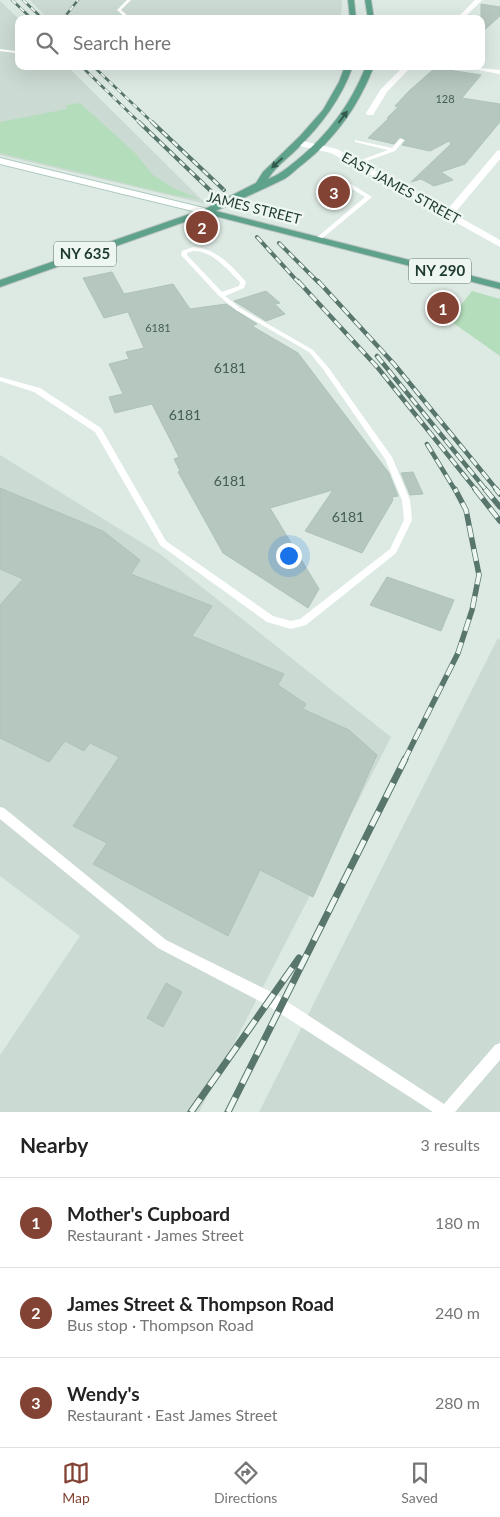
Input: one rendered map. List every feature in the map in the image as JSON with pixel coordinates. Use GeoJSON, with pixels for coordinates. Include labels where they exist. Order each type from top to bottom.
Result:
{"type":"FeatureCollection","features":[{"type":"Feature","properties":{"kind":"main road"},"geometry":{"type":"LineString","coordinates":[[352,0],[353,15]]}},
{"type":"Feature","properties":{"kind":"main road"},"geometry":{"type":"LineString","coordinates":[[368,0],[370,15]]}},
{"type":"Feature","properties":{"kind":"main road","name":"NY 635"},"geometry":{"type":"LineString","coordinates":[[260,185],[266,174],[323,116],[340,90],[348,70]]}},
{"type":"Feature","properties":{"kind":"main road","name":"NY 635"},"geometry":{"type":"LineString","coordinates":[[0,284],[205,211],[233,200],[260,185],[280,178],[319,147],[350,108],[364,84],[369,70]]}},
{"type":"Feature","properties":{"kind":"main road","name":"JAMES STREET"},"geometry":{"type":"LineString","coordinates":[[205,211],[500,286]]}},
{"type":"Feature","properties":{"kind":"street"},"geometry":{"type":"LineString","coordinates":[[463,15],[479,0]]}},
{"type":"Feature","properties":{"kind":"street"},"geometry":{"type":"LineString","coordinates":[[485,69],[500,72]]}},
{"type":"Feature","properties":{"kind":"street"},"geometry":{"type":"LineString","coordinates":[[370,113],[384,91],[404,70]]}},
{"type":"Feature","properties":{"kind":"street","name":"EAST JAMES STREET"},"geometry":{"type":"LineString","coordinates":[[298,143],[334,151],[500,244]]}},
{"type":"Feature","properties":{"kind":"street"},"geometry":{"type":"LineString","coordinates":[[448,215],[500,153]]}},
{"type":"Feature","properties":{"kind":"street","name":"JAMES STREET"},"geometry":{"type":"LineString","coordinates":[[0,161],[205,211]]}},
{"type":"Feature","properties":{"kind":"lane"},"geometry":{"type":"LineString","coordinates":[[125,15],[119,10],[129,0]]}},
{"type":"Feature","properties":{"kind":"lane"},"geometry":{"type":"LineString","coordinates":[[0,50],[15,52]]}},
{"type":"Feature","properties":{"kind":"lane"},"geometry":{"type":"LineString","coordinates":[[357,140],[394,150]]}},
{"type":"Feature","properties":{"kind":"lane"},"geometry":{"type":"LineString","coordinates":[[356,163],[394,150],[402,140]]}},
{"type":"Feature","properties":{"kind":"lane"},"geometry":{"type":"LineString","coordinates":[[317,240],[369,197],[338,178]]}},
{"type":"Feature","properties":{"kind":"lane"},"geometry":{"type":"LineString","coordinates":[[0,379],[37,390],[98,430],[163,543],[270,619],[291,625],[303,622],[393,551],[408,520],[406,500],[389,459],[321,362],[311,351],[238,309],[221,295],[184,255],[184,252],[196,248],[211,252],[243,282],[242,287],[237,290],[221,295]]}},
{"type":"Feature","properties":{"kind":"lane"},"geometry":{"type":"LineString","coordinates":[[0,812],[162,944],[272,1000],[445,1112],[500,1050]]}},
{"type":"Feature","properties":{"kind":"shaded area"},"geometry":{"type":"Polygon","coordinates":[[[30,0],[342,0],[341,15],[44,15],[30,0]]]}},
{"type":"Feature","properties":{"kind":"shaded area"},"geometry":{"type":"Polygon","coordinates":[[[0,1],[15,15],[15,70],[71,70],[206,204],[0,155],[0,1]]]}},
{"type":"Feature","properties":{"kind":"shaded area"},"geometry":{"type":"Polygon","coordinates":[[[0,455],[160,554],[391,737],[199,1112],[0,1112],[0,1055],[80,936],[0,876],[0,455]]]}},
{"type":"Feature","properties":{"kind":"shaded area"},"geometry":{"type":"Polygon","coordinates":[[[498,638],[500,640],[500,1112],[259,1112],[498,638]]]}},
{"type":"Feature","properties":{"kind":"green space"},"geometry":{"type":"Polygon","coordinates":[[[80,103],[134,152],[153,175],[173,188],[200,199],[173,195],[0,153],[0,122],[67,109],[66,105],[80,103]]]}},
{"type":"Feature","properties":{"kind":"green space"},"geometry":{"type":"Polygon","coordinates":[[[472,291],[500,299],[500,356],[449,320],[472,291]]]}},
{"type":"Feature","properties":{"kind":"building"},"geometry":{"type":"Polygon","coordinates":[[[481,4],[500,7],[500,16],[485,29],[485,15],[481,15],[481,4]]]}},
{"type":"Feature","properties":{"kind":"building"},"geometry":{"type":"Polygon","coordinates":[[[433,70],[448,70],[481,75],[462,98],[500,104],[500,122],[465,164],[441,172],[453,180],[434,186],[421,179],[411,182],[451,144],[449,141],[430,151],[402,145],[406,140],[400,137],[394,144],[368,138],[389,118],[387,118],[398,107],[395,106],[433,70]]]}},
{"type":"Feature","properties":{"kind":"building"},"geometry":{"type":"Polygon","coordinates":[[[112,272],[124,294],[173,284],[190,309],[226,304],[257,324],[252,326],[298,353],[389,473],[398,496],[392,497],[393,500],[362,553],[305,531],[333,490],[270,508],[319,589],[308,608],[223,553],[178,472],[180,471],[174,459],[179,457],[152,404],[115,413],[109,397],[123,394],[109,364],[129,359],[126,352],[144,348],[128,312],[104,318],[83,278],[112,272]]]}},
{"type":"Feature","properties":{"kind":"building"},"geometry":{"type":"Polygon","coordinates":[[[266,291],[280,303],[275,304],[285,314],[266,321],[234,301],[266,291]]]}},
{"type":"Feature","properties":{"kind":"building"},"geometry":{"type":"Polygon","coordinates":[[[413,472],[423,494],[410,495],[401,473],[413,472]]]}},
{"type":"Feature","properties":{"kind":"building"},"geometry":{"type":"Polygon","coordinates":[[[0,488],[103,531],[140,560],[131,574],[212,606],[192,636],[284,674],[278,685],[306,704],[303,709],[349,730],[377,755],[313,897],[260,870],[228,936],[93,864],[107,843],[73,826],[119,757],[90,743],[84,751],[65,741],[49,762],[0,738],[0,605],[23,579],[0,569],[0,488]]]}},
{"type":"Feature","properties":{"kind":"building"},"geometry":{"type":"Polygon","coordinates":[[[387,577],[454,600],[441,631],[370,605],[387,577]]]}},
{"type":"Feature","properties":{"kind":"building"},"geometry":{"type":"Polygon","coordinates":[[[166,983],[182,992],[163,1027],[147,1018],[166,983]]]}},
{"type":"Feature","properties":{"kind":"railway"},"geometry":{"type":"LineString","coordinates":[[12,0],[28,15]]}},
{"type":"Feature","properties":{"kind":"railway"},"geometry":{"type":"LineString","coordinates":[[23,0],[39,15]]}},
{"type":"Feature","properties":{"kind":"railway"},"geometry":{"type":"LineString","coordinates":[[66,15],[78,0]]}},
{"type":"Feature","properties":{"kind":"railway"},"geometry":{"type":"LineString","coordinates":[[85,70],[140,123]]}},
{"type":"Feature","properties":{"kind":"railway"},"geometry":{"type":"LineString","coordinates":[[97,70],[153,123]]}},
{"type":"Feature","properties":{"kind":"railway"},"geometry":{"type":"LineString","coordinates":[[139,122],[214,194]]}},
{"type":"Feature","properties":{"kind":"railway"},"geometry":{"type":"LineString","coordinates":[[152,122],[224,190]]}},
{"type":"Feature","properties":{"kind":"railway"},"geometry":{"type":"LineString","coordinates":[[257,237],[299,283]]}},
{"type":"Feature","properties":{"kind":"railway"},"geometry":{"type":"LineString","coordinates":[[279,243],[319,283]]}},
{"type":"Feature","properties":{"kind":"railway"},"geometry":{"type":"LineString","coordinates":[[298,281],[378,368],[476,490]]}},
{"type":"Feature","properties":{"kind":"railway"},"geometry":{"type":"LineString","coordinates":[[318,281],[394,364],[497,490]]}},
{"type":"Feature","properties":{"kind":"railway"},"geometry":{"type":"LineString","coordinates":[[377,356],[486,490]]}},
{"type":"Feature","properties":{"kind":"railway"},"geometry":{"type":"LineString","coordinates":[[427,444],[455,490]]}},
{"type":"Feature","properties":{"kind":"railway"},"geometry":{"type":"LineString","coordinates":[[405,759],[458,653],[472,610],[479,575],[466,510],[455,489]]}},
{"type":"Feature","properties":{"kind":"railway"},"geometry":{"type":"LineString","coordinates":[[475,489],[500,521]]}},
{"type":"Feature","properties":{"kind":"railway"},"geometry":{"type":"LineString","coordinates":[[485,489],[500,507]]}},
{"type":"Feature","properties":{"kind":"railway"},"geometry":{"type":"LineString","coordinates":[[496,489],[500,494]]}},
{"type":"Feature","properties":{"kind":"railway"},"geometry":{"type":"LineString","coordinates":[[228,1112],[405,759]]}},
{"type":"Feature","properties":{"kind":"railway"},"geometry":{"type":"LineString","coordinates":[[191,1112],[299,958]]}},
{"type":"Feature","properties":{"kind":"place","name":"Wendy's"},"geometry":{"type":"Point","coordinates":[334,192]}},
{"type":"Feature","properties":{"kind":"place","name":"James Street & Thompson Road"},"geometry":{"type":"Point","coordinates":[202,227]}},
{"type":"Feature","properties":{"kind":"place","name":"Mother's Cupboard"},"geometry":{"type":"Point","coordinates":[443,308]}}]}
